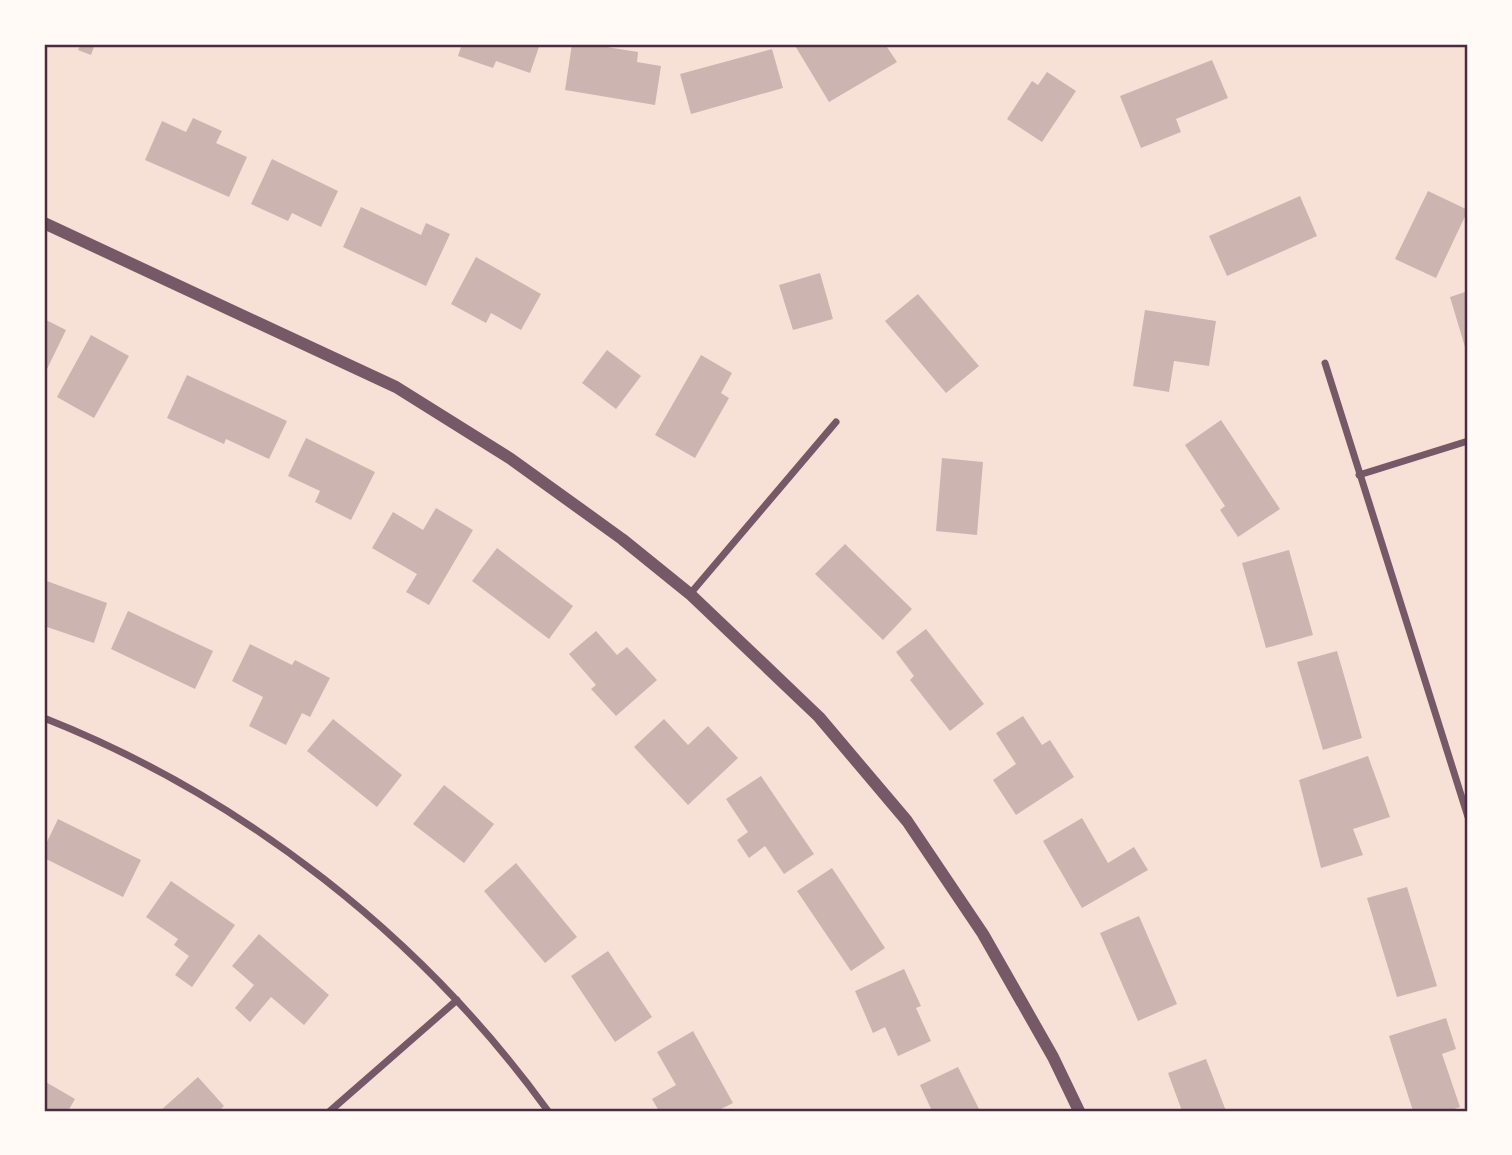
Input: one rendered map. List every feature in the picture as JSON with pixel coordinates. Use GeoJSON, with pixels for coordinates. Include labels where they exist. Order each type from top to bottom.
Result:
{"type":"FeatureCollection","features":[{"type":"Feature","properties":{"kind":"street"},"geometry":{"type":"LineString","coordinates":[[44,223],[396,387],[511,459],[622,539],[690,594],[819,717],[907,821],[983,934],[1053,1057],[1079,1111]]}},
{"type":"Feature","properties":{"kind":"street"},"geometry":{"type":"LineString","coordinates":[[1325,363],[1468,817]]}},
{"type":"Feature","properties":{"kind":"street"},"geometry":{"type":"LineString","coordinates":[[690,594],[836,422]]}},
{"type":"Feature","properties":{"kind":"street"},"geometry":{"type":"LineString","coordinates":[[1359,475],[1468,441]]}},
{"type":"Feature","properties":{"kind":"street"},"geometry":{"type":"LineString","coordinates":[[44,718],[93,737],[191,790],[282,847],[369,916],[457,1000],[519,1072],[548,1111]]}},
{"type":"Feature","properties":{"kind":"street"},"geometry":{"type":"LineString","coordinates":[[330,1111],[457,1000]]}},
{"type":"Feature","properties":{"kind":"building"},"geometry":{"type":"Polygon","coordinates":[[[81,44],[95,44],[91,55],[78,50],[81,44]]]}},
{"type":"Feature","properties":{"kind":"building"},"geometry":{"type":"Polygon","coordinates":[[[462,44],[540,44],[530,73],[496,61],[493,68],[458,56],[462,44]]]}},
{"type":"Feature","properties":{"kind":"building"},"geometry":{"type":"Polygon","coordinates":[[[572,44],[638,52],[637,62],[661,66],[655,105],[565,90],[572,44]]]}},
{"type":"Feature","properties":{"kind":"building"},"geometry":{"type":"Polygon","coordinates":[[[794,44],[885,44],[897,62],[829,102],[794,44]]]}},
{"type":"Feature","properties":{"kind":"building"},"geometry":{"type":"Polygon","coordinates":[[[772,49],[783,88],[691,114],[680,74],[772,49]]]}},
{"type":"Feature","properties":{"kind":"building"},"geometry":{"type":"Polygon","coordinates":[[[1212,60],[1228,98],[1176,119],[1181,132],[1141,148],[1120,96],[1212,60]]]}},
{"type":"Feature","properties":{"kind":"building"},"geometry":{"type":"Polygon","coordinates":[[[1047,72],[1076,91],[1042,142],[1007,119],[1032,81],[1038,85],[1047,72]]]}},
{"type":"Feature","properties":{"kind":"building"},"geometry":{"type":"Polygon","coordinates":[[[193,118],[222,131],[216,143],[247,157],[229,197],[145,160],[162,121],[186,132],[193,118]]]}},
{"type":"Feature","properties":{"kind":"building"},"geometry":{"type":"Polygon","coordinates":[[[272,159],[338,191],[321,227],[292,213],[288,221],[251,204],[272,159]]]}},
{"type":"Feature","properties":{"kind":"building"},"geometry":{"type":"Polygon","coordinates":[[[1428,191],[1468,210],[1436,278],[1395,259],[1428,191]]]}},
{"type":"Feature","properties":{"kind":"building"},"geometry":{"type":"Polygon","coordinates":[[[1300,196],[1317,236],[1227,276],[1209,236],[1300,196]]]}},
{"type":"Feature","properties":{"kind":"building"},"geometry":{"type":"Polygon","coordinates":[[[361,207],[421,235],[426,223],[450,234],[426,286],[343,247],[361,207]]]}},
{"type":"Feature","properties":{"kind":"building"},"geometry":{"type":"Polygon","coordinates":[[[476,257],[541,294],[521,330],[491,313],[486,323],[451,304],[476,257]]]}},
{"type":"Feature","properties":{"kind":"building"},"geometry":{"type":"Polygon","coordinates":[[[820,273],[833,319],[793,330],[779,285],[820,273]]]}},
{"type":"Feature","properties":{"kind":"building"},"geometry":{"type":"Polygon","coordinates":[[[1468,291],[1468,357],[1450,297],[1468,291]]]}},
{"type":"Feature","properties":{"kind":"building"},"geometry":{"type":"Polygon","coordinates":[[[918,294],[979,366],[946,393],[885,321],[918,294]]]}},
{"type":"Feature","properties":{"kind":"building"},"geometry":{"type":"Polygon","coordinates":[[[1145,310],[1216,321],[1209,366],[1174,361],[1169,392],[1133,386],[1145,310]]]}},
{"type":"Feature","properties":{"kind":"building"},"geometry":{"type":"Polygon","coordinates":[[[44,319],[66,330],[47,369],[44,367],[44,319]]]}},
{"type":"Feature","properties":{"kind":"building"},"geometry":{"type":"Polygon","coordinates":[[[91,335],[129,356],[94,418],[57,397],[91,335]]]}},
{"type":"Feature","properties":{"kind":"building"},"geometry":{"type":"Polygon","coordinates":[[[607,350],[641,376],[616,409],[582,383],[607,350]]]}},
{"type":"Feature","properties":{"kind":"building"},"geometry":{"type":"Polygon","coordinates":[[[701,355],[732,373],[721,393],[729,398],[695,458],[655,435],[701,355]]]}},
{"type":"Feature","properties":{"kind":"building"},"geometry":{"type":"Polygon","coordinates":[[[187,375],[287,421],[269,459],[226,439],[224,444],[167,418],[187,375]]]}},
{"type":"Feature","properties":{"kind":"building"},"geometry":{"type":"Polygon","coordinates":[[[1221,420],[1280,509],[1238,537],[1220,510],[1225,506],[1185,445],[1221,420]]]}},
{"type":"Feature","properties":{"kind":"building"},"geometry":{"type":"Polygon","coordinates":[[[306,438],[375,472],[351,520],[315,502],[320,491],[288,476],[306,438]]]}},
{"type":"Feature","properties":{"kind":"building"},"geometry":{"type":"Polygon","coordinates":[[[942,458],[983,462],[977,535],[936,531],[942,458]]]}},
{"type":"Feature","properties":{"kind":"building"},"geometry":{"type":"Polygon","coordinates":[[[436,508],[473,530],[429,605],[406,592],[417,574],[372,548],[393,512],[423,530],[436,508]]]}},
{"type":"Feature","properties":{"kind":"building"},"geometry":{"type":"Polygon","coordinates":[[[845,544],[912,609],[883,640],[815,574],[845,544]]]}},
{"type":"Feature","properties":{"kind":"building"},"geometry":{"type":"Polygon","coordinates":[[[497,548],[573,606],[549,639],[472,581],[497,548]]]}},
{"type":"Feature","properties":{"kind":"building"},"geometry":{"type":"Polygon","coordinates":[[[1289,550],[1313,635],[1266,648],[1242,563],[1289,550]]]}},
{"type":"Feature","properties":{"kind":"building"},"geometry":{"type":"Polygon","coordinates":[[[44,580],[107,603],[94,643],[44,626],[44,580]]]}},
{"type":"Feature","properties":{"kind":"building"},"geometry":{"type":"Polygon","coordinates":[[[128,611],[213,651],[195,689],[111,649],[128,611]]]}},
{"type":"Feature","properties":{"kind":"building"},"geometry":{"type":"Polygon","coordinates":[[[926,629],[984,704],[950,731],[910,680],[914,676],[896,652],[926,629]]]}},
{"type":"Feature","properties":{"kind":"building"},"geometry":{"type":"Polygon","coordinates":[[[596,631],[617,655],[627,647],[657,680],[616,716],[591,689],[596,685],[569,654],[596,631]]]}},
{"type":"Feature","properties":{"kind":"building"},"geometry":{"type":"Polygon","coordinates":[[[250,644],[292,665],[295,660],[330,678],[310,717],[302,713],[286,745],[249,726],[263,697],[232,681],[250,644]]]}},
{"type":"Feature","properties":{"kind":"building"},"geometry":{"type":"Polygon","coordinates":[[[1337,651],[1362,738],[1323,750],[1297,662],[1337,651]]]}},
{"type":"Feature","properties":{"kind":"building"},"geometry":{"type":"Polygon","coordinates":[[[1023,716],[1042,745],[1050,740],[1074,777],[1016,815],[993,780],[1016,764],[996,733],[1023,716]]]}},
{"type":"Feature","properties":{"kind":"building"},"geometry":{"type":"Polygon","coordinates":[[[333,719],[402,775],[377,807],[307,751],[333,719]]]}},
{"type":"Feature","properties":{"kind":"building"},"geometry":{"type":"Polygon","coordinates":[[[664,719],[688,745],[708,726],[738,758],[688,805],[634,747],[664,719]]]}},
{"type":"Feature","properties":{"kind":"building"},"geometry":{"type":"Polygon","coordinates":[[[1368,756],[1390,817],[1353,829],[1363,855],[1321,868],[1299,780],[1368,756]]]}},
{"type":"Feature","properties":{"kind":"building"},"geometry":{"type":"Polygon","coordinates":[[[761,776],[814,854],[784,874],[765,846],[749,858],[737,840],[748,832],[726,799],[761,776]]]}},
{"type":"Feature","properties":{"kind":"building"},"geometry":{"type":"Polygon","coordinates":[[[444,785],[494,824],[464,863],[413,824],[444,785]]]}},
{"type":"Feature","properties":{"kind":"building"},"geometry":{"type":"Polygon","coordinates":[[[1082,818],[1108,863],[1134,847],[1148,870],[1082,908],[1043,841],[1082,818]]]}},
{"type":"Feature","properties":{"kind":"building"},"geometry":{"type":"Polygon","coordinates":[[[58,819],[141,860],[123,897],[44,858],[44,848],[58,819]]]}},
{"type":"Feature","properties":{"kind":"building"},"geometry":{"type":"Polygon","coordinates":[[[516,863],[577,937],[545,963],[484,891],[516,863]]]}},
{"type":"Feature","properties":{"kind":"building"},"geometry":{"type":"Polygon","coordinates":[[[832,868],[885,948],[851,971],[797,891],[832,868]]]}},
{"type":"Feature","properties":{"kind":"building"},"geometry":{"type":"Polygon","coordinates":[[[171,881],[235,925],[192,987],[175,975],[189,956],[174,945],[178,939],[146,917],[171,881]]]}},
{"type":"Feature","properties":{"kind":"building"},"geometry":{"type":"Polygon","coordinates":[[[1407,887],[1437,986],[1397,997],[1367,898],[1407,887]]]}},
{"type":"Feature","properties":{"kind":"building"},"geometry":{"type":"Polygon","coordinates":[[[1139,916],[1177,1004],[1138,1021],[1100,933],[1139,916]]]}},
{"type":"Feature","properties":{"kind":"building"},"geometry":{"type":"Polygon","coordinates":[[[259,934],[329,995],[304,1025],[271,997],[250,1022],[235,1008],[254,985],[232,966],[259,934]]]}},
{"type":"Feature","properties":{"kind":"building"},"geometry":{"type":"Polygon","coordinates":[[[608,951],[652,1017],[615,1042],[571,976],[608,951]]]}},
{"type":"Feature","properties":{"kind":"building"},"geometry":{"type":"Polygon","coordinates":[[[904,969],[921,1006],[916,1008],[931,1041],[898,1056],[885,1027],[873,1033],[855,991],[904,969]]]}},
{"type":"Feature","properties":{"kind":"building"},"geometry":{"type":"Polygon","coordinates":[[[1446,1018],[1456,1049],[1442,1054],[1460,1107],[1448,1111],[1413,1111],[1389,1036],[1446,1018]]]}},
{"type":"Feature","properties":{"kind":"building"},"geometry":{"type":"Polygon","coordinates":[[[693,1031],[733,1103],[717,1111],[659,1111],[652,1099],[676,1085],[657,1052],[693,1031]]]}},
{"type":"Feature","properties":{"kind":"building"},"geometry":{"type":"Polygon","coordinates":[[[1206,1059],[1226,1111],[1182,1111],[1168,1073],[1206,1059]]]}},
{"type":"Feature","properties":{"kind":"building"},"geometry":{"type":"Polygon","coordinates":[[[958,1067],[980,1111],[932,1111],[920,1085],[958,1067]]]}},
{"type":"Feature","properties":{"kind":"building"},"geometry":{"type":"Polygon","coordinates":[[[198,1077],[224,1106],[219,1111],[160,1111],[198,1077]]]}},
{"type":"Feature","properties":{"kind":"building"},"geometry":{"type":"Polygon","coordinates":[[[44,1081],[75,1099],[68,1111],[44,1111],[44,1081]]]}}]}
